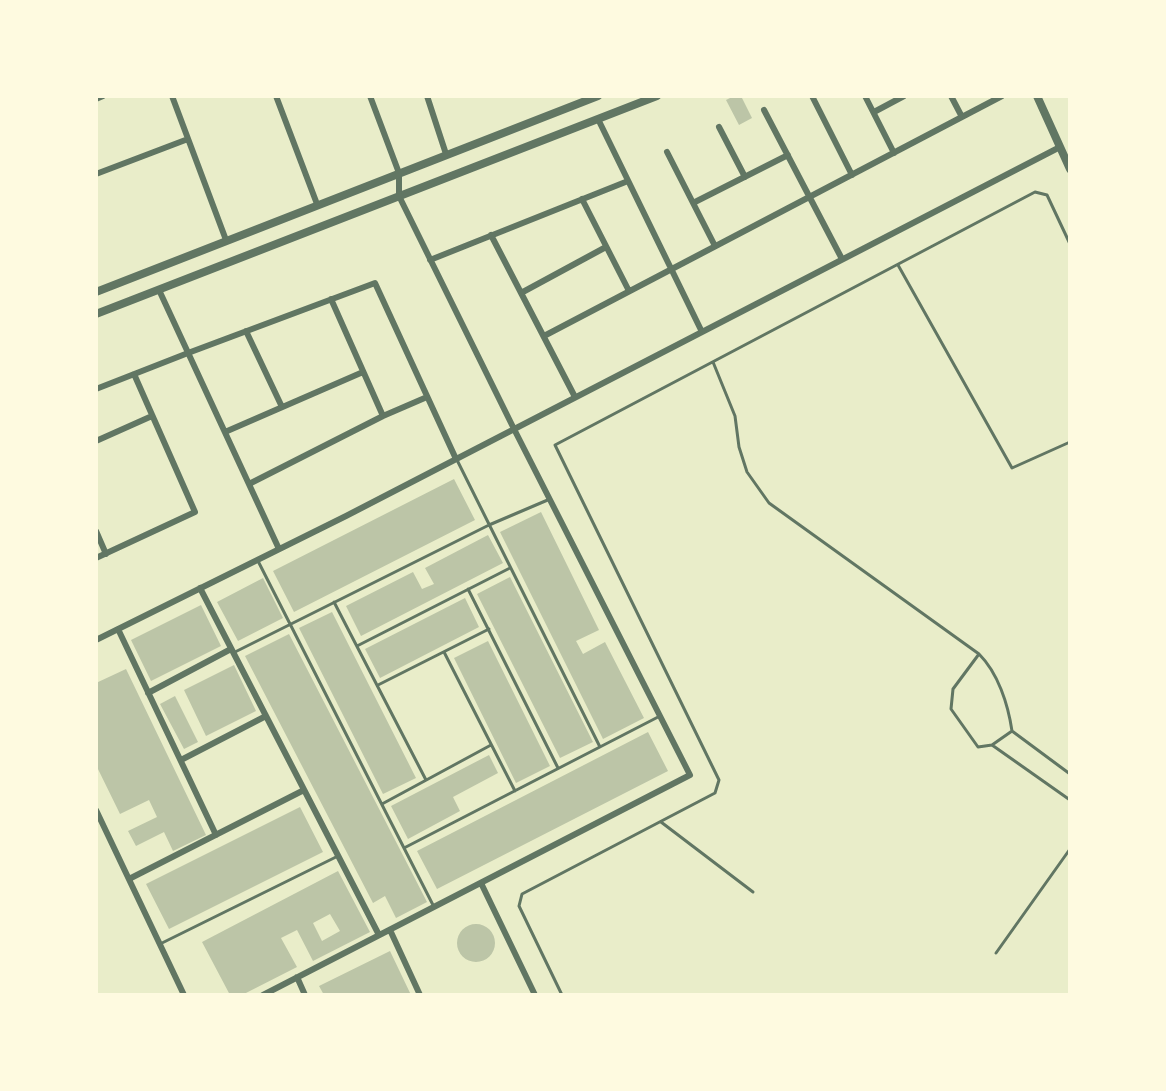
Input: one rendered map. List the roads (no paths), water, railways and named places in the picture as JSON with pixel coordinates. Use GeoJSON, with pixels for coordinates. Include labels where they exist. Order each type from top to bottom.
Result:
{"type":"FeatureCollection","features":[{"type":"Feature","properties":{"kind":"street"},"geometry":{"type":"LineString","coordinates":[[96,99],[103,96]]}},
{"type":"Feature","properties":{"kind":"street"},"geometry":{"type":"LineString","coordinates":[[172,96],[226,240]]}},
{"type":"Feature","properties":{"kind":"street"},"geometry":{"type":"LineString","coordinates":[[276,96],[317,204]]}},
{"type":"Feature","properties":{"kind":"street"},"geometry":{"type":"LineString","coordinates":[[263,995],[690,775],[399,196],[399,173],[370,96]]}},
{"type":"Feature","properties":{"kind":"street"},"geometry":{"type":"LineString","coordinates":[[427,96],[446,154]]}},
{"type":"Feature","properties":{"kind":"street"},"geometry":{"type":"LineString","coordinates":[[96,292],[598,96]]}},
{"type":"Feature","properties":{"kind":"street"},"geometry":{"type":"LineString","coordinates":[[812,96],[852,175]]}},
{"type":"Feature","properties":{"kind":"street"},"geometry":{"type":"LineString","coordinates":[[865,96],[894,153]]}},
{"type":"Feature","properties":{"kind":"street"},"geometry":{"type":"LineString","coordinates":[[874,112],[904,96]]}},
{"type":"Feature","properties":{"kind":"street"},"geometry":{"type":"LineString","coordinates":[[951,96],[962,117]]}},
{"type":"Feature","properties":{"kind":"street"},"geometry":{"type":"LineString","coordinates":[[544,336],[1002,96]]}},
{"type":"Feature","properties":{"kind":"street"},"geometry":{"type":"LineString","coordinates":[[1037,96],[1070,169]]}},
{"type":"Feature","properties":{"kind":"street"},"geometry":{"type":"LineString","coordinates":[[96,314],[653,97]]}},
{"type":"Feature","properties":{"kind":"street"},"geometry":{"type":"LineString","coordinates":[[764,110],[842,259]]}},
{"type":"Feature","properties":{"kind":"street"},"geometry":{"type":"LineString","coordinates":[[598,119],[702,332]]}},
{"type":"Feature","properties":{"kind":"street"},"geometry":{"type":"LineString","coordinates":[[719,127],[745,177]]}},
{"type":"Feature","properties":{"kind":"street"},"geometry":{"type":"LineString","coordinates":[[96,174],[188,139]]}},
{"type":"Feature","properties":{"kind":"street"},"geometry":{"type":"LineString","coordinates":[[96,640],[456,459],[1060,147]]}},
{"type":"Feature","properties":{"kind":"street"},"geometry":{"type":"LineString","coordinates":[[667,152],[715,246]]}},
{"type":"Feature","properties":{"kind":"street"},"geometry":{"type":"LineString","coordinates":[[693,203],[788,155]]}},
{"type":"Feature","properties":{"kind":"street"},"geometry":{"type":"LineString","coordinates":[[430,260],[628,181]]}},
{"type":"Feature","properties":{"kind":"street"},"geometry":{"type":"LineString","coordinates":[[582,199],[629,291]]}},
{"type":"Feature","properties":{"kind":"street"},"geometry":{"type":"LineString","coordinates":[[491,235],[575,397]]}},
{"type":"Feature","properties":{"kind":"street"},"geometry":{"type":"LineString","coordinates":[[521,293],[606,247]]}},
{"type":"Feature","properties":{"kind":"street"},"geometry":{"type":"LineString","coordinates":[[96,389],[375,283],[456,459]]}},
{"type":"Feature","properties":{"kind":"street"},"geometry":{"type":"LineString","coordinates":[[159,290],[279,549]]}},
{"type":"Feature","properties":{"kind":"street"},"geometry":{"type":"LineString","coordinates":[[331,299],[383,416]]}},
{"type":"Feature","properties":{"kind":"street"},"geometry":{"type":"LineString","coordinates":[[246,331],[282,407]]}},
{"type":"Feature","properties":{"kind":"street"},"geometry":{"type":"LineString","coordinates":[[225,432],[363,372]]}},
{"type":"Feature","properties":{"kind":"street"},"geometry":{"type":"LineString","coordinates":[[96,558],[195,512],[134,374]]}},
{"type":"Feature","properties":{"kind":"street"},"geometry":{"type":"LineString","coordinates":[[249,484],[427,397]]}},
{"type":"Feature","properties":{"kind":"street"},"geometry":{"type":"LineString","coordinates":[[96,441],[152,416]]}},
{"type":"Feature","properties":{"kind":"street"},"geometry":{"type":"LineString","coordinates":[[96,531],[106,554]]}},
{"type":"Feature","properties":{"kind":"street"},"geometry":{"type":"LineString","coordinates":[[200,588],[379,935]]}},
{"type":"Feature","properties":{"kind":"street"},"geometry":{"type":"LineString","coordinates":[[118,629],[216,835]]}},
{"type":"Feature","properties":{"kind":"street"},"geometry":{"type":"LineString","coordinates":[[148,693],[232,651]]}},
{"type":"Feature","properties":{"kind":"street"},"geometry":{"type":"LineString","coordinates":[[181,760],[266,716]]}},
{"type":"Feature","properties":{"kind":"street"},"geometry":{"type":"LineString","coordinates":[[129,879],[304,790]]}},
{"type":"Feature","properties":{"kind":"street"},"geometry":{"type":"LineString","coordinates":[[96,810],[184,995]]}},
{"type":"Feature","properties":{"kind":"street"},"geometry":{"type":"LineString","coordinates":[[96,832],[104,828]]}},
{"type":"Feature","properties":{"kind":"street"},"geometry":{"type":"LineString","coordinates":[[481,883],[535,995]]}},
{"type":"Feature","properties":{"kind":"street"},"geometry":{"type":"LineString","coordinates":[[390,930],[420,995]]}},
{"type":"Feature","properties":{"kind":"street"},"geometry":{"type":"LineString","coordinates":[[297,977],[305,995]]}},
{"type":"Feature","properties":{"kind":"lane"},"geometry":{"type":"LineString","coordinates":[[562,995],[519,906],[522,894],[715,793],[719,780],[555,445],[1035,192],[1047,195],[1070,244]]}},
{"type":"Feature","properties":{"kind":"lane"},"geometry":{"type":"LineString","coordinates":[[897,265],[1012,468],[1070,442]]}},
{"type":"Feature","properties":{"kind":"lane"},"geometry":{"type":"LineString","coordinates":[[713,362],[735,416],[739,447],[747,472],[769,503],[979,654],[989,664],[1009,711],[1012,731],[1070,774]]}},
{"type":"Feature","properties":{"kind":"lane"},"geometry":{"type":"LineString","coordinates":[[456,459],[600,747]]}},
{"type":"Feature","properties":{"kind":"lane"},"geometry":{"type":"LineString","coordinates":[[232,651],[489,525],[550,500]]}},
{"type":"Feature","properties":{"kind":"lane"},"geometry":{"type":"LineString","coordinates":[[257,560],[434,907]]}},
{"type":"Feature","properties":{"kind":"lane"},"geometry":{"type":"LineString","coordinates":[[357,646],[511,568]]}},
{"type":"Feature","properties":{"kind":"lane"},"geometry":{"type":"LineString","coordinates":[[468,589],[558,768]]}},
{"type":"Feature","properties":{"kind":"lane"},"geometry":{"type":"LineString","coordinates":[[334,602],[426,780]]}},
{"type":"Feature","properties":{"kind":"lane"},"geometry":{"type":"LineString","coordinates":[[377,686],[489,629]]}},
{"type":"Feature","properties":{"kind":"lane"},"geometry":{"type":"LineString","coordinates":[[444,652],[515,791]]}},
{"type":"Feature","properties":{"kind":"lane"},"geometry":{"type":"LineString","coordinates":[[979,654],[953,689],[951,709],[978,747],[992,745],[1012,731]]}},
{"type":"Feature","properties":{"kind":"lane"},"geometry":{"type":"LineString","coordinates":[[404,848],[660,716]]}},
{"type":"Feature","properties":{"kind":"lane"},"geometry":{"type":"LineString","coordinates":[[381,804],[491,745]]}},
{"type":"Feature","properties":{"kind":"lane"},"geometry":{"type":"LineString","coordinates":[[992,745],[1070,800]]}},
{"type":"Feature","properties":{"kind":"lane"},"geometry":{"type":"LineString","coordinates":[[660,822],[753,892]]}},
{"type":"Feature","properties":{"kind":"lane"},"geometry":{"type":"LineString","coordinates":[[996,953],[1070,849]]}},
{"type":"Feature","properties":{"kind":"lane"},"geometry":{"type":"LineString","coordinates":[[159,944],[338,856]]}}]}
